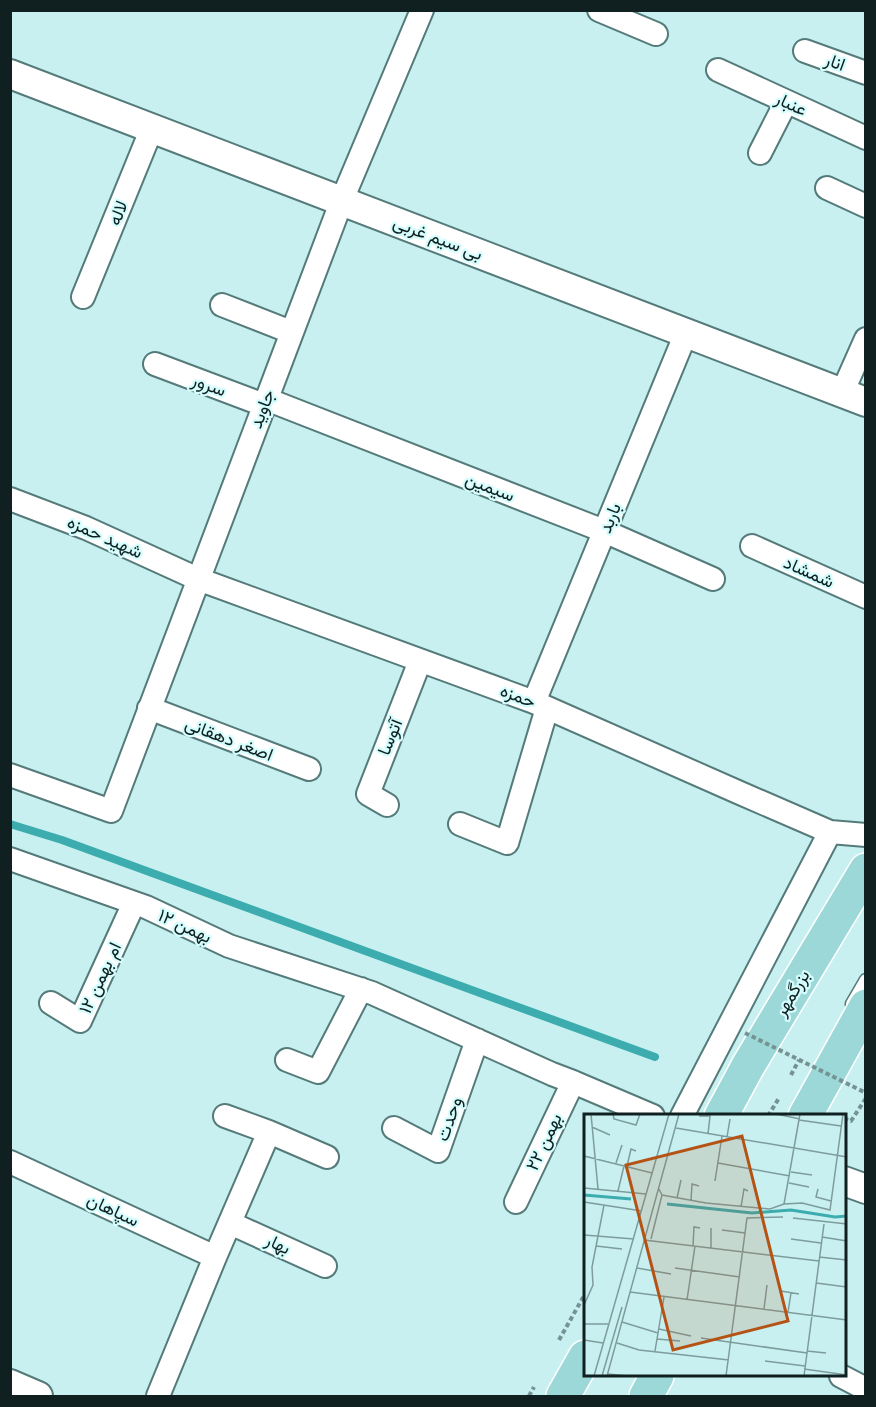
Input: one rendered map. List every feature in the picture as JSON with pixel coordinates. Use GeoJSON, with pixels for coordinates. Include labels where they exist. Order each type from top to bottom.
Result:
{"type":"FeatureCollection","features":[{"type":"Feature","properties":{"kind":"main road","name":"بزرگمهر"},"geometry":{"type":"LineString","coordinates":[[722,1114],[748,1066],[866,870]]}},
{"type":"Feature","properties":{"kind":"main road"},"geometry":{"type":"LineString","coordinates":[[806,1114],[855,1048],[857,1009]]}},
{"type":"Feature","properties":{"kind":"main road"},"geometry":{"type":"LineString","coordinates":[[563,1396],[584,1360]]}},
{"type":"Feature","properties":{"kind":"main road"},"geometry":{"type":"LineString","coordinates":[[646,1396],[656,1377]]}},
{"type":"Feature","properties":{"kind":"street","name":"جاوید"},"geometry":{"type":"LineString","coordinates":[[10,775],[111,811],[342,200],[422,10]]}},
{"type":"Feature","properties":{"kind":"street"},"geometry":{"type":"LineString","coordinates":[[599,10],[656,34]]}},
{"type":"Feature","properties":{"kind":"street","name":"انار"},"geometry":{"type":"LineString","coordinates":[[805,51],[866,73]]}},
{"type":"Feature","properties":{"kind":"street","name":"عنبار"},"geometry":{"type":"LineString","coordinates":[[718,70],[866,138]]}},
{"type":"Feature","properties":{"kind":"street","name":"بی سیم غربی"},"geometry":{"type":"LineString","coordinates":[[10,74],[854,397]]}},
{"type":"Feature","properties":{"kind":"street"},"geometry":{"type":"LineString","coordinates":[[760,153],[786,102]]}},
{"type":"Feature","properties":{"kind":"street","name":"لاله"},"geometry":{"type":"LineString","coordinates":[[83,297],[152,128]]}},
{"type":"Feature","properties":{"kind":"street"},"geometry":{"type":"LineString","coordinates":[[827,188],[866,206]]}},
{"type":"Feature","properties":{"kind":"street"},"geometry":{"type":"LineString","coordinates":[[222,305],[291,332]]}},
{"type":"Feature","properties":{"kind":"street","name":"باربد"},"geometry":{"type":"LineString","coordinates":[[540,705],[604,531],[686,333]]}},
{"type":"Feature","properties":{"kind":"street"},"geometry":{"type":"LineString","coordinates":[[854,397],[866,339]]}},
{"type":"Feature","properties":{"kind":"street","name":"سرور"},"geometry":{"type":"LineString","coordinates":[[155,364],[265,402]]}},
{"type":"Feature","properties":{"kind":"street","name":"سیمین"},"geometry":{"type":"LineString","coordinates":[[265,402],[604,531],[713,579]]}},
{"type":"Feature","properties":{"kind":"street","name":"شهید حمزه"},"geometry":{"type":"LineString","coordinates":[[10,499],[86,528],[198,579]]}},
{"type":"Feature","properties":{"kind":"street","name":"شمشاد"},"geometry":{"type":"LineString","coordinates":[[752,546],[866,597]]}},
{"type":"Feature","properties":{"kind":"street","name":"حمزه"},"geometry":{"type":"LineString","coordinates":[[198,579],[540,705],[830,832],[866,835]]}},
{"type":"Feature","properties":{"kind":"street","name":"آتوسا"},"geometry":{"type":"LineString","coordinates":[[387,805],[368,794],[420,661]]}},
{"type":"Feature","properties":{"kind":"street"},"geometry":{"type":"LineString","coordinates":[[460,824],[507,843],[540,705]]}},
{"type":"Feature","properties":{"kind":"street","name":"اصغر دهقانی"},"geometry":{"type":"LineString","coordinates":[[150,708],[309,769]]}},
{"type":"Feature","properties":{"kind":"street"},"geometry":{"type":"LineString","coordinates":[[683,1114],[830,832]]}},
{"type":"Feature","properties":{"kind":"street","name":"۱۲ بهمن"},"geometry":{"type":"LineString","coordinates":[[10,859],[135,903],[229,946],[372,993],[552,1074],[648,1114]]}},
{"type":"Feature","properties":{"kind":"street","name":"۱۲ ام بهمن"},"geometry":{"type":"LineString","coordinates":[[51,1003],[80,1021],[135,903]]}},
{"type":"Feature","properties":{"kind":"street"},"geometry":{"type":"LineString","coordinates":[[287,1060],[318,1072],[361,989]]}},
{"type":"Feature","properties":{"kind":"street","name":"وحدت"},"geometry":{"type":"LineString","coordinates":[[394,1128],[438,1151],[477,1040]]}},
{"type":"Feature","properties":{"kind":"street","name":"۲۲ بهمن"},"geometry":{"type":"LineString","coordinates":[[516,1202],[573,1082]]}},
{"type":"Feature","properties":{"kind":"street"},"geometry":{"type":"LineString","coordinates":[[225,1116],[327,1157]]}},
{"type":"Feature","properties":{"kind":"street"},"geometry":{"type":"LineString","coordinates":[[158,1396],[268,1132]]}},
{"type":"Feature","properties":{"kind":"street","name":"سپاهان"},"geometry":{"type":"LineString","coordinates":[[10,1162],[215,1257]]}},
{"type":"Feature","properties":{"kind":"street"},"geometry":{"type":"LineString","coordinates":[[846,1182],[866,1189]]}},
{"type":"Feature","properties":{"kind":"street","name":"بهار"},"geometry":{"type":"LineString","coordinates":[[230,1222],[326,1266]]}},
{"type":"Feature","properties":{"kind":"street"},"geometry":{"type":"LineString","coordinates":[[843,1377],[866,1389]]}},
{"type":"Feature","properties":{"kind":"lane"},"geometry":{"type":"LineString","coordinates":[[857,1009],[866,980]]}},
{"type":"Feature","properties":{"kind":"path"},"geometry":{"type":"LineString","coordinates":[[745,1033],[866,1093]]}},
{"type":"Feature","properties":{"kind":"path"},"geometry":{"type":"LineString","coordinates":[[769,1114],[780,1096]]}},
{"type":"Feature","properties":{"kind":"path"},"geometry":{"type":"LineString","coordinates":[[846,1119],[851,1121],[866,1098]]}},
{"type":"Feature","properties":{"kind":"waterway"},"geometry":{"type":"LineString","coordinates":[[10,824],[62,840],[655,1057]]}}]}
